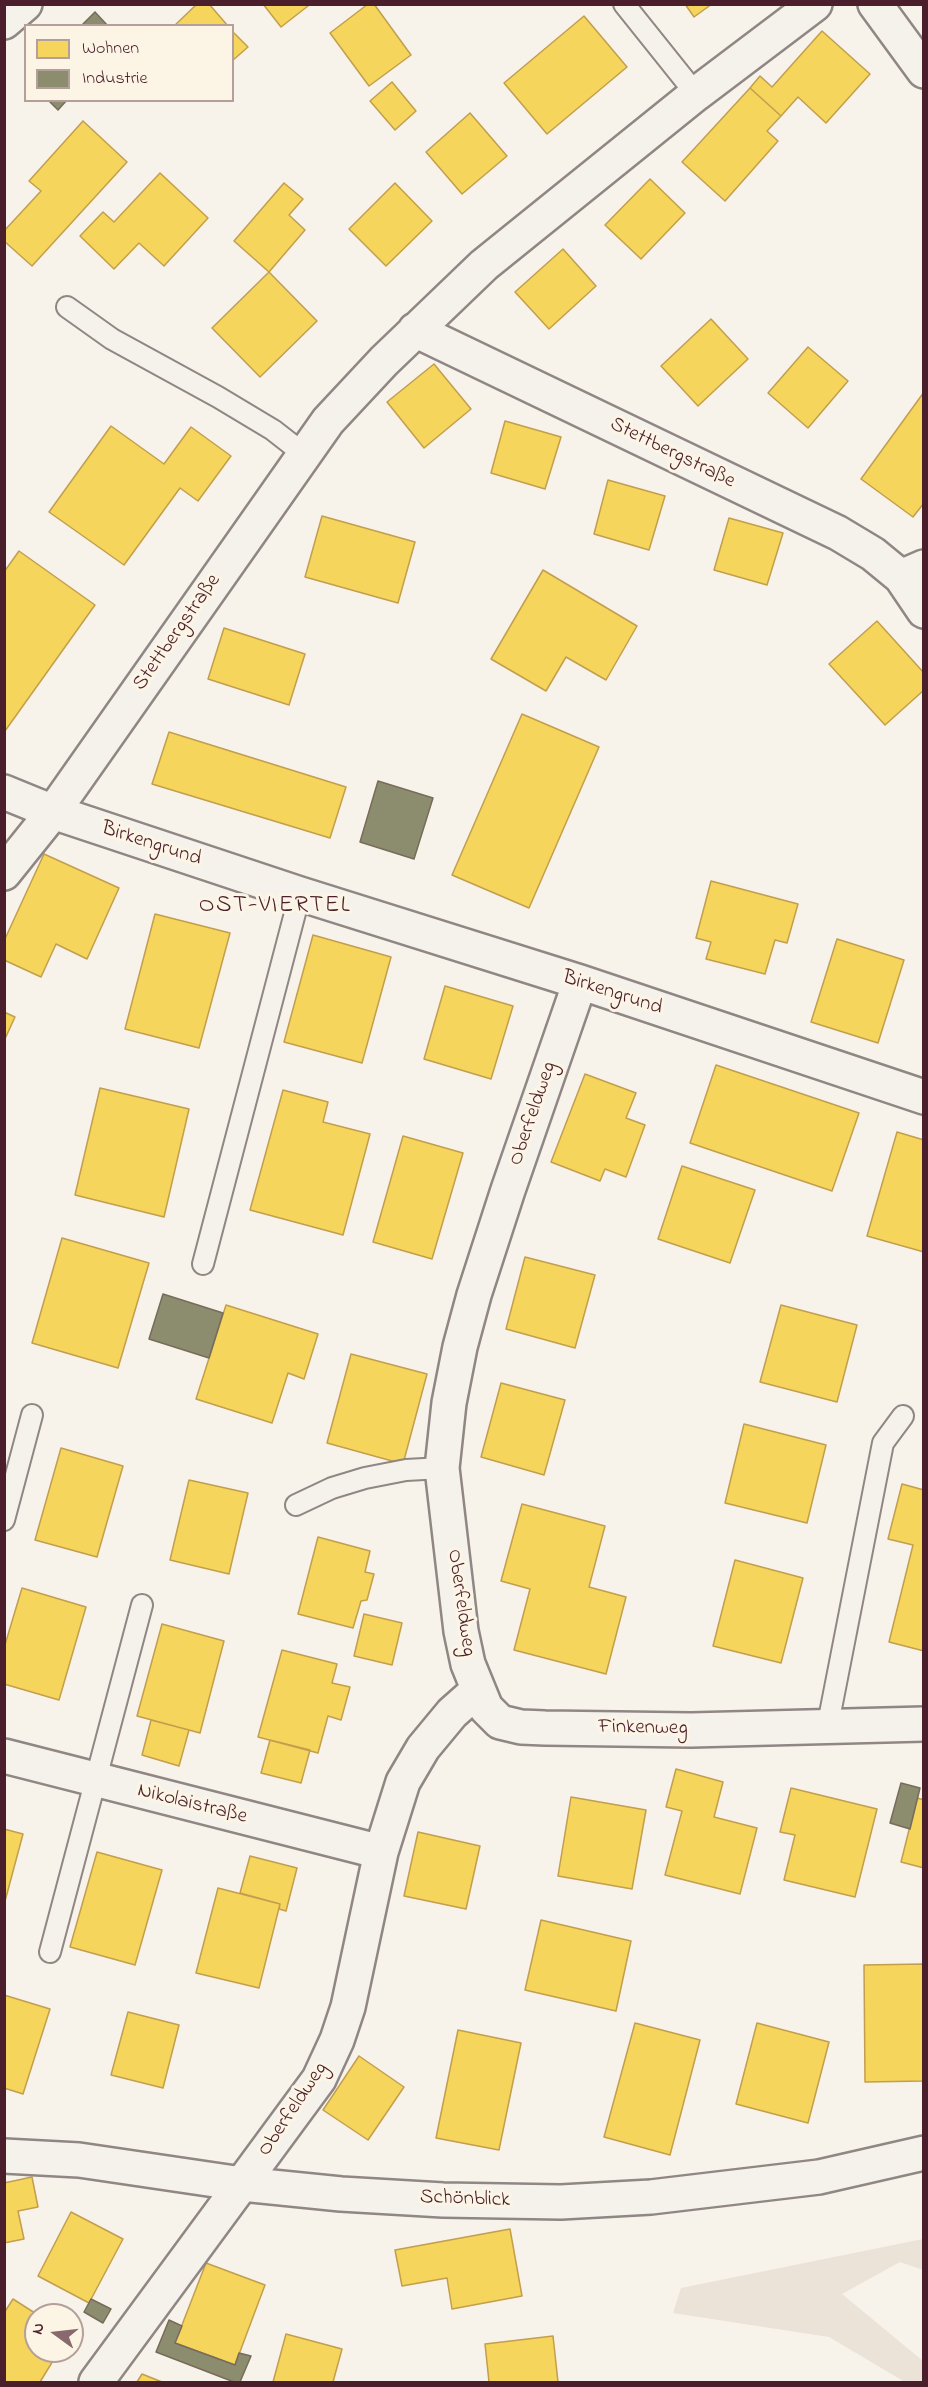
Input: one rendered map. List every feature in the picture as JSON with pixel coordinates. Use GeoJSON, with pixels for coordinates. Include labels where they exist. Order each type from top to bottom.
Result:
{"type":"FeatureCollection","features":[{"type":"Feature","properties":{"kind":"street"},"geometry":{"type":"LineString","coordinates":[[4,22],[25,4]]}},
{"type":"Feature","properties":{"kind":"street","name":"Stettbergstraße"},"geometry":{"type":"LineString","coordinates":[[4,873],[53,812],[335,414],[415,330],[484,265],[696,94],[815,4]]}},
{"type":"Feature","properties":{"kind":"street"},"geometry":{"type":"LineString","coordinates":[[875,4],[924,71]]}},
{"type":"Feature","properties":{"kind":"street","name":"Stettbergstraße"},"geometry":{"type":"LineString","coordinates":[[415,330],[838,533],[873,554],[912,572],[924,611]]}},
{"type":"Feature","properties":{"kind":"street","name":"Birkengrund"},"geometry":{"type":"LineString","coordinates":[[4,792],[53,812],[300,894],[580,982],[924,1097]]}},
{"type":"Feature","properties":{"kind":"street","name":"Oberfeldweg"},"geometry":{"type":"LineString","coordinates":[[96,2382],[319,2079],[337,2040],[348,2007],[381,1852],[403,1782],[423,1748],[452,1713],[478,1690],[468,1664],[461,1631],[442,1468],[449,1403],[460,1347],[474,1295],[580,982]]}},
{"type":"Feature","properties":{"kind":"street","name":"Finkenweg"},"geometry":{"type":"LineString","coordinates":[[478,1690],[486,1708],[500,1722],[521,1727],[691,1731],[827,1729],[924,1724]]}},
{"type":"Feature","properties":{"kind":"street","name":"Nikolaistraße"},"geometry":{"type":"LineString","coordinates":[[4,1756],[381,1852]]}},
{"type":"Feature","properties":{"kind":"street","name":"Schönblick"},"geometry":{"type":"LineString","coordinates":[[4,2156],[89,2161],[242,2184],[341,2194],[443,2200],[573,2201],[651,2198],[819,2177],[924,2153]]}},
{"type":"Feature","properties":{"kind":"lane"},"geometry":{"type":"LineString","coordinates":[[624,4],[696,94]]}},
{"type":"Feature","properties":{"kind":"lane"},"geometry":{"type":"LineString","coordinates":[[67,307],[112,339],[273,430],[304,455]]}},
{"type":"Feature","properties":{"kind":"lane"},"geometry":{"type":"LineString","coordinates":[[203,1264],[300,894]]}},
{"type":"Feature","properties":{"kind":"lane"},"geometry":{"type":"LineString","coordinates":[[4,1520],[32,1415]]}},
{"type":"Feature","properties":{"kind":"lane"},"geometry":{"type":"LineString","coordinates":[[827,1729],[883,1443],[903,1416]]}},
{"type":"Feature","properties":{"kind":"lane"},"geometry":{"type":"LineString","coordinates":[[296,1505],[332,1488],[365,1478],[406,1470],[442,1468]]}},
{"type":"Feature","properties":{"kind":"lane"},"geometry":{"type":"LineString","coordinates":[[50,1952],[142,1605]]}},
{"type":"Feature","properties":{"kind":"shaded area"},"geometry":{"type":"Polygon","coordinates":[[[923,2239],[923,2270],[900,2262],[842,2294],[923,2361],[923,2382],[905,2382],[829,2337],[673,2313],[681,2288],[923,2239]]]}},
{"type":"Feature","properties":{"kind":"building: Wohnen"},"geometry":{"type":"Polygon","coordinates":[[[197,4],[209,4],[226,24],[176,24],[197,4]]]}},
{"type":"Feature","properties":{"kind":"building: Wohnen"},"geometry":{"type":"Polygon","coordinates":[[[263,4],[307,4],[308,6],[281,27],[263,4]]]}},
{"type":"Feature","properties":{"kind":"building: Wohnen"},"geometry":{"type":"Polygon","coordinates":[[[368,4],[374,4],[411,55],[369,86],[330,33],[368,4]]]}},
{"type":"Feature","properties":{"kind":"building: Wohnen"},"geometry":{"type":"Polygon","coordinates":[[[685,4],[712,4],[694,17],[685,4]]]}},
{"type":"Feature","properties":{"kind":"building: Wohnen"},"geometry":{"type":"Polygon","coordinates":[[[584,16],[627,67],[547,134],[504,83],[584,16]]]}},
{"type":"Feature","properties":{"kind":"building: Wohnen"},"geometry":{"type":"Polygon","coordinates":[[[822,31],[870,74],[826,123],[798,97],[781,116],[750,88],[760,76],[772,87],[822,31]]]}},
{"type":"Feature","properties":{"kind":"building: Wohnen"},"geometry":{"type":"Polygon","coordinates":[[[234,33],[248,47],[234,59],[234,33]]]}},
{"type":"Feature","properties":{"kind":"building: Wohnen"},"geometry":{"type":"Polygon","coordinates":[[[392,82],[416,111],[395,130],[370,101],[392,82]]]}},
{"type":"Feature","properties":{"kind":"building: Wohnen"},"geometry":{"type":"Polygon","coordinates":[[[750,88],[781,116],[767,131],[778,141],[725,201],[682,162],[750,88]]]}},
{"type":"Feature","properties":{"kind":"building: Wohnen"},"geometry":{"type":"Polygon","coordinates":[[[470,113],[507,156],[462,194],[426,152],[470,113]]]}},
{"type":"Feature","properties":{"kind":"building: Wohnen"},"geometry":{"type":"Polygon","coordinates":[[[83,121],[127,162],[32,266],[4,241],[4,231],[41,191],[29,181],[83,121]]]}},
{"type":"Feature","properties":{"kind":"building: Wohnen"},"geometry":{"type":"Polygon","coordinates":[[[160,173],[208,218],[164,266],[139,243],[114,269],[80,236],[103,212],[114,222],[160,173]]]}},
{"type":"Feature","properties":{"kind":"building: Wohnen"},"geometry":{"type":"Polygon","coordinates":[[[650,179],[685,213],[641,259],[605,225],[650,179]]]}},
{"type":"Feature","properties":{"kind":"building: Wohnen"},"geometry":{"type":"Polygon","coordinates":[[[284,183],[303,199],[289,215],[305,230],[269,272],[234,241],[284,183]]]}},
{"type":"Feature","properties":{"kind":"building: Wohnen"},"geometry":{"type":"Polygon","coordinates":[[[395,183],[432,221],[386,266],[349,229],[395,183]]]}},
{"type":"Feature","properties":{"kind":"building: Wohnen"},"geometry":{"type":"Polygon","coordinates":[[[563,249],[596,286],[549,329],[515,292],[563,249]]]}},
{"type":"Feature","properties":{"kind":"building: Wohnen"},"geometry":{"type":"Polygon","coordinates":[[[269,272],[317,321],[260,377],[212,328],[269,272]]]}},
{"type":"Feature","properties":{"kind":"building: Wohnen"},"geometry":{"type":"Polygon","coordinates":[[[711,319],[748,359],[698,406],[661,366],[711,319]]]}},
{"type":"Feature","properties":{"kind":"building: Wohnen"},"geometry":{"type":"Polygon","coordinates":[[[808,347],[848,381],[808,428],[768,393],[808,347]]]}},
{"type":"Feature","properties":{"kind":"building: Wohnen"},"geometry":{"type":"Polygon","coordinates":[[[434,364],[471,409],[424,448],[387,402],[434,364]]]}},
{"type":"Feature","properties":{"kind":"building: Wohnen"},"geometry":{"type":"Polygon","coordinates":[[[924,392],[924,503],[913,517],[861,479],[924,392]]]}},
{"type":"Feature","properties":{"kind":"building: Wohnen"},"geometry":{"type":"Polygon","coordinates":[[[505,421],[561,437],[545,489],[491,473],[505,421]]]}},
{"type":"Feature","properties":{"kind":"building: Wohnen"},"geometry":{"type":"Polygon","coordinates":[[[111,426],[164,464],[191,427],[231,456],[198,501],[180,488],[124,565],[49,512],[111,426]]]}},
{"type":"Feature","properties":{"kind":"building: Wohnen"},"geometry":{"type":"Polygon","coordinates":[[[608,480],[665,496],[649,550],[594,534],[608,480]]]}},
{"type":"Feature","properties":{"kind":"building: Wohnen"},"geometry":{"type":"Polygon","coordinates":[[[322,516],[415,542],[398,603],[305,577],[322,516]]]}},
{"type":"Feature","properties":{"kind":"building: Wohnen"},"geometry":{"type":"Polygon","coordinates":[[[729,518],[783,533],[767,585],[714,570],[729,518]]]}},
{"type":"Feature","properties":{"kind":"building: Wohnen"},"geometry":{"type":"Polygon","coordinates":[[[19,551],[95,605],[5,731],[4,572],[19,551]]]}},
{"type":"Feature","properties":{"kind":"building: Wohnen"},"geometry":{"type":"Polygon","coordinates":[[[543,570],[637,626],[606,680],[566,657],[546,691],[491,659],[543,570]]]}},
{"type":"Feature","properties":{"kind":"building: Wohnen"},"geometry":{"type":"Polygon","coordinates":[[[877,621],[924,673],[924,690],[885,725],[829,664],[877,621]]]}},
{"type":"Feature","properties":{"kind":"building: Wohnen"},"geometry":{"type":"Polygon","coordinates":[[[224,628],[305,654],[289,705],[208,679],[224,628]]]}},
{"type":"Feature","properties":{"kind":"building: Wohnen"},"geometry":{"type":"Polygon","coordinates":[[[522,714],[599,747],[529,908],[452,875],[522,714]]]}},
{"type":"Feature","properties":{"kind":"building: Wohnen"},"geometry":{"type":"Polygon","coordinates":[[[169,732],[346,787],[330,838],[152,784],[169,732]]]}},
{"type":"Feature","properties":{"kind":"building: Wohnen"},"geometry":{"type":"Polygon","coordinates":[[[44,854],[119,888],[87,959],[56,944],[41,977],[4,960],[4,941],[44,854]]]}},
{"type":"Feature","properties":{"kind":"building: Wohnen"},"geometry":{"type":"Polygon","coordinates":[[[711,881],[798,904],[787,943],[775,940],[765,974],[706,959],[711,942],[696,938],[711,881]]]}},
{"type":"Feature","properties":{"kind":"building: Wohnen"},"geometry":{"type":"Polygon","coordinates":[[[155,914],[230,933],[199,1048],[125,1029],[155,914]]]}},
{"type":"Feature","properties":{"kind":"building: Wohnen"},"geometry":{"type":"Polygon","coordinates":[[[313,935],[391,957],[362,1063],[284,1042],[313,935]]]}},
{"type":"Feature","properties":{"kind":"building: Wohnen"},"geometry":{"type":"Polygon","coordinates":[[[837,939],[904,960],[878,1043],[811,1022],[837,939]]]}},
{"type":"Feature","properties":{"kind":"building: Wohnen"},"geometry":{"type":"Polygon","coordinates":[[[445,986],[513,1006],[491,1079],[424,1059],[445,986]]]}},
{"type":"Feature","properties":{"kind":"building: Wohnen"},"geometry":{"type":"Polygon","coordinates":[[[4,1012],[15,1017],[4,1041],[4,1012]]]}},
{"type":"Feature","properties":{"kind":"building: Wohnen"},"geometry":{"type":"Polygon","coordinates":[[[716,1065],[859,1113],[832,1191],[690,1143],[716,1065]]]}},
{"type":"Feature","properties":{"kind":"building: Wohnen"},"geometry":{"type":"Polygon","coordinates":[[[585,1074],[636,1093],[626,1118],[645,1125],[626,1177],[605,1169],[600,1181],[551,1162],[585,1074]]]}},
{"type":"Feature","properties":{"kind":"building: Wohnen"},"geometry":{"type":"Polygon","coordinates":[[[100,1088],[189,1109],[164,1217],[75,1195],[100,1088]]]}},
{"type":"Feature","properties":{"kind":"building: Wohnen"},"geometry":{"type":"Polygon","coordinates":[[[283,1090],[328,1102],[323,1122],[370,1134],[343,1235],[250,1210],[283,1090]]]}},
{"type":"Feature","properties":{"kind":"building: Wohnen"},"geometry":{"type":"Polygon","coordinates":[[[897,1132],[924,1140],[924,1252],[867,1236],[897,1132]]]}},
{"type":"Feature","properties":{"kind":"building: Wohnen"},"geometry":{"type":"Polygon","coordinates":[[[403,1136],[463,1153],[432,1259],[373,1242],[403,1136]]]}},
{"type":"Feature","properties":{"kind":"building: Wohnen"},"geometry":{"type":"Polygon","coordinates":[[[682,1166],[755,1190],[730,1263],[658,1239],[682,1166]]]}},
{"type":"Feature","properties":{"kind":"building: Wohnen"},"geometry":{"type":"Polygon","coordinates":[[[62,1238],[149,1263],[118,1368],[32,1343],[62,1238]]]}},
{"type":"Feature","properties":{"kind":"building: Wohnen"},"geometry":{"type":"Polygon","coordinates":[[[525,1257],[595,1275],[575,1348],[506,1329],[525,1257]]]}},
{"type":"Feature","properties":{"kind":"building: Wohnen"},"geometry":{"type":"Polygon","coordinates":[[[226,1305],[318,1334],[304,1379],[288,1373],[272,1423],[196,1399],[226,1305]]]}},
{"type":"Feature","properties":{"kind":"building: Wohnen"},"geometry":{"type":"Polygon","coordinates":[[[781,1305],[857,1325],[837,1402],[760,1382],[781,1305]]]}},
{"type":"Feature","properties":{"kind":"building: Wohnen"},"geometry":{"type":"Polygon","coordinates":[[[351,1354],[427,1374],[403,1464],[327,1443],[351,1354]]]}},
{"type":"Feature","properties":{"kind":"building: Wohnen"},"geometry":{"type":"Polygon","coordinates":[[[501,1383],[565,1400],[544,1475],[481,1457],[501,1383]]]}},
{"type":"Feature","properties":{"kind":"building: Wohnen"},"geometry":{"type":"Polygon","coordinates":[[[744,1424],[826,1445],[807,1523],[725,1503],[744,1424]]]}},
{"type":"Feature","properties":{"kind":"building: Wohnen"},"geometry":{"type":"Polygon","coordinates":[[[61,1448],[123,1466],[97,1557],[35,1540],[61,1448]]]}},
{"type":"Feature","properties":{"kind":"building: Wohnen"},"geometry":{"type":"Polygon","coordinates":[[[189,1480],[248,1493],[229,1574],[170,1560],[189,1480]]]}},
{"type":"Feature","properties":{"kind":"building: Wohnen"},"geometry":{"type":"Polygon","coordinates":[[[902,1484],[924,1490],[924,1651],[889,1642],[913,1545],[888,1539],[902,1484]]]}},
{"type":"Feature","properties":{"kind":"building: Wohnen"},"geometry":{"type":"Polygon","coordinates":[[[522,1504],[605,1526],[589,1587],[626,1597],[606,1674],[514,1650],[530,1589],[501,1581],[522,1504]]]}},
{"type":"Feature","properties":{"kind":"building: Wohnen"},"geometry":{"type":"Polygon","coordinates":[[[318,1537],[370,1551],[365,1572],[374,1574],[367,1600],[361,1601],[353,1628],[298,1614],[318,1537]]]}},
{"type":"Feature","properties":{"kind":"building: Wohnen"},"geometry":{"type":"Polygon","coordinates":[[[735,1560],[803,1578],[781,1663],[713,1646],[735,1560]]]}},
{"type":"Feature","properties":{"kind":"building: Wohnen"},"geometry":{"type":"Polygon","coordinates":[[[22,1588],[86,1607],[59,1700],[4,1684],[4,1648],[22,1588]]]}},
{"type":"Feature","properties":{"kind":"building: Wohnen"},"geometry":{"type":"Polygon","coordinates":[[[364,1614],[402,1623],[392,1665],[354,1656],[364,1614]]]}},
{"type":"Feature","properties":{"kind":"building: Wohnen"},"geometry":{"type":"Polygon","coordinates":[[[162,1624],[224,1641],[200,1733],[137,1716],[162,1624]]]}},
{"type":"Feature","properties":{"kind":"building: Wohnen"},"geometry":{"type":"Polygon","coordinates":[[[282,1650],[337,1664],[332,1683],[350,1687],[341,1720],[328,1716],[318,1753],[258,1737],[282,1650]]]}},
{"type":"Feature","properties":{"kind":"building: Wohnen"},"geometry":{"type":"Polygon","coordinates":[[[151,1720],[189,1730],[179,1766],[142,1755],[151,1720]]]}},
{"type":"Feature","properties":{"kind":"building: Wohnen"},"geometry":{"type":"Polygon","coordinates":[[[270,1740],[310,1750],[301,1783],[261,1773],[270,1740]]]}},
{"type":"Feature","properties":{"kind":"building: Wohnen"},"geometry":{"type":"Polygon","coordinates":[[[676,1769],[723,1782],[714,1817],[757,1828],[740,1894],[665,1875],[682,1811],[666,1807],[676,1769]]]}},
{"type":"Feature","properties":{"kind":"building: Wohnen"},"geometry":{"type":"Polygon","coordinates":[[[791,1788],[877,1809],[855,1897],[784,1880],[795,1835],[780,1832],[791,1788]]]}},
{"type":"Feature","properties":{"kind":"building: Wohnen"},"geometry":{"type":"Polygon","coordinates":[[[571,1797],[646,1810],[632,1889],[558,1876],[571,1797]]]}},
{"type":"Feature","properties":{"kind":"building: Wohnen"},"geometry":{"type":"Polygon","coordinates":[[[917,1798],[924,1800],[924,1868],[901,1862],[917,1798]]]}},
{"type":"Feature","properties":{"kind":"building: Wohnen"},"geometry":{"type":"Polygon","coordinates":[[[4,1829],[23,1834],[4,1905],[4,1829]]]}},
{"type":"Feature","properties":{"kind":"building: Wohnen"},"geometry":{"type":"Polygon","coordinates":[[[418,1832],[480,1846],[466,1909],[404,1896],[418,1832]]]}},
{"type":"Feature","properties":{"kind":"building: Wohnen"},"geometry":{"type":"Polygon","coordinates":[[[97,1852],[162,1870],[135,1965],[70,1947],[97,1852]]]}},
{"type":"Feature","properties":{"kind":"building: Wohnen"},"geometry":{"type":"Polygon","coordinates":[[[250,1856],[297,1868],[286,1911],[279,1909],[280,1904],[240,1893],[250,1856]]]}},
{"type":"Feature","properties":{"kind":"building: Wohnen"},"geometry":{"type":"Polygon","coordinates":[[[218,1888],[280,1904],[259,1988],[196,1973],[218,1888]]]}},
{"type":"Feature","properties":{"kind":"building: Wohnen"},"geometry":{"type":"Polygon","coordinates":[[[541,1920],[631,1941],[616,2011],[525,1990],[541,1920]]]}},
{"type":"Feature","properties":{"kind":"building: Wohnen"},"geometry":{"type":"Polygon","coordinates":[[[924,1964],[924,2081],[865,2082],[864,1965],[924,1964]]]}},
{"type":"Feature","properties":{"kind":"building: Wohnen"},"geometry":{"type":"Polygon","coordinates":[[[4,1995],[50,2009],[23,2094],[4,2088],[4,1995]]]}},
{"type":"Feature","properties":{"kind":"building: Wohnen"},"geometry":{"type":"Polygon","coordinates":[[[128,2012],[179,2025],[163,2088],[111,2075],[128,2012]]]}},
{"type":"Feature","properties":{"kind":"building: Wohnen"},"geometry":{"type":"Polygon","coordinates":[[[635,2023],[700,2040],[670,2155],[604,2137],[635,2023]]]}},
{"type":"Feature","properties":{"kind":"building: Wohnen"},"geometry":{"type":"Polygon","coordinates":[[[757,2023],[829,2042],[808,2123],[736,2104],[757,2023]]]}},
{"type":"Feature","properties":{"kind":"building: Wohnen"},"geometry":{"type":"Polygon","coordinates":[[[458,2030],[521,2043],[499,2150],[436,2138],[458,2030]]]}},
{"type":"Feature","properties":{"kind":"building: Wohnen"},"geometry":{"type":"Polygon","coordinates":[[[359,2056],[404,2087],[368,2140],[323,2110],[359,2056]]]}},
{"type":"Feature","properties":{"kind":"building: Wohnen"},"geometry":{"type":"Polygon","coordinates":[[[32,2177],[38,2207],[18,2211],[24,2239],[4,2243],[4,2183],[32,2177]]]}},
{"type":"Feature","properties":{"kind":"building: Wohnen"},"geometry":{"type":"Polygon","coordinates":[[[71,2212],[123,2239],[89,2303],[38,2276],[71,2212]]]}},
{"type":"Feature","properties":{"kind":"building: Wohnen"},"geometry":{"type":"Polygon","coordinates":[[[510,2229],[522,2296],[452,2309],[447,2278],[402,2286],[395,2250],[510,2229]]]}},
{"type":"Feature","properties":{"kind":"building: Wohnen"},"geometry":{"type":"Polygon","coordinates":[[[206,2263],[265,2285],[235,2365],[175,2343],[206,2263]]]}},
{"type":"Feature","properties":{"kind":"building: Wohnen"},"geometry":{"type":"Polygon","coordinates":[[[13,2299],[24,2306],[24,2363],[52,2363],[40,2382],[4,2382],[4,2313],[13,2299]]]}},
{"type":"Feature","properties":{"kind":"building: Wohnen"},"geometry":{"type":"Polygon","coordinates":[[[286,2334],[342,2349],[333,2382],[273,2382],[286,2334]]]}},
{"type":"Feature","properties":{"kind":"building: Wohnen"},"geometry":{"type":"Polygon","coordinates":[[[553,2336],[558,2382],[489,2382],[485,2344],[553,2336]]]}},
{"type":"Feature","properties":{"kind":"building: Wohnen"},"geometry":{"type":"Polygon","coordinates":[[[142,2374],[162,2382],[137,2382],[142,2374]]]}},
{"type":"Feature","properties":{"kind":"building: Industrie"},"geometry":{"type":"Polygon","coordinates":[[[95,12],[106,24],[83,24],[95,12]]]}},
{"type":"Feature","properties":{"kind":"building: Industrie"},"geometry":{"type":"Polygon","coordinates":[[[50,102],[65,102],[58,110],[50,102]]]}},
{"type":"Feature","properties":{"kind":"building: Industrie"},"geometry":{"type":"Polygon","coordinates":[[[378,781],[433,798],[414,859],[360,842],[378,781]]]}},
{"type":"Feature","properties":{"kind":"building: Industrie"},"geometry":{"type":"Polygon","coordinates":[[[163,1294],[223,1313],[209,1358],[149,1339],[163,1294]]]}},
{"type":"Feature","properties":{"kind":"building: Industrie"},"geometry":{"type":"Polygon","coordinates":[[[901,1783],[920,1788],[910,1829],[890,1823],[901,1783]]]}},
{"type":"Feature","properties":{"kind":"building: Industrie"},"geometry":{"type":"Polygon","coordinates":[[[91,2299],[111,2309],[103,2323],[84,2312],[91,2299]]]}},
{"type":"Feature","properties":{"kind":"building: Industrie"},"geometry":{"type":"Polygon","coordinates":[[[169,2320],[182,2326],[175,2343],[235,2365],[239,2353],[251,2356],[240,2382],[234,2382],[156,2352],[169,2320]]]}},
{"type":"Feature","properties":{"kind":"district","name":"OST-VIERTEL"},"geometry":{"type":"Point","coordinates":[275,907]}}]}
